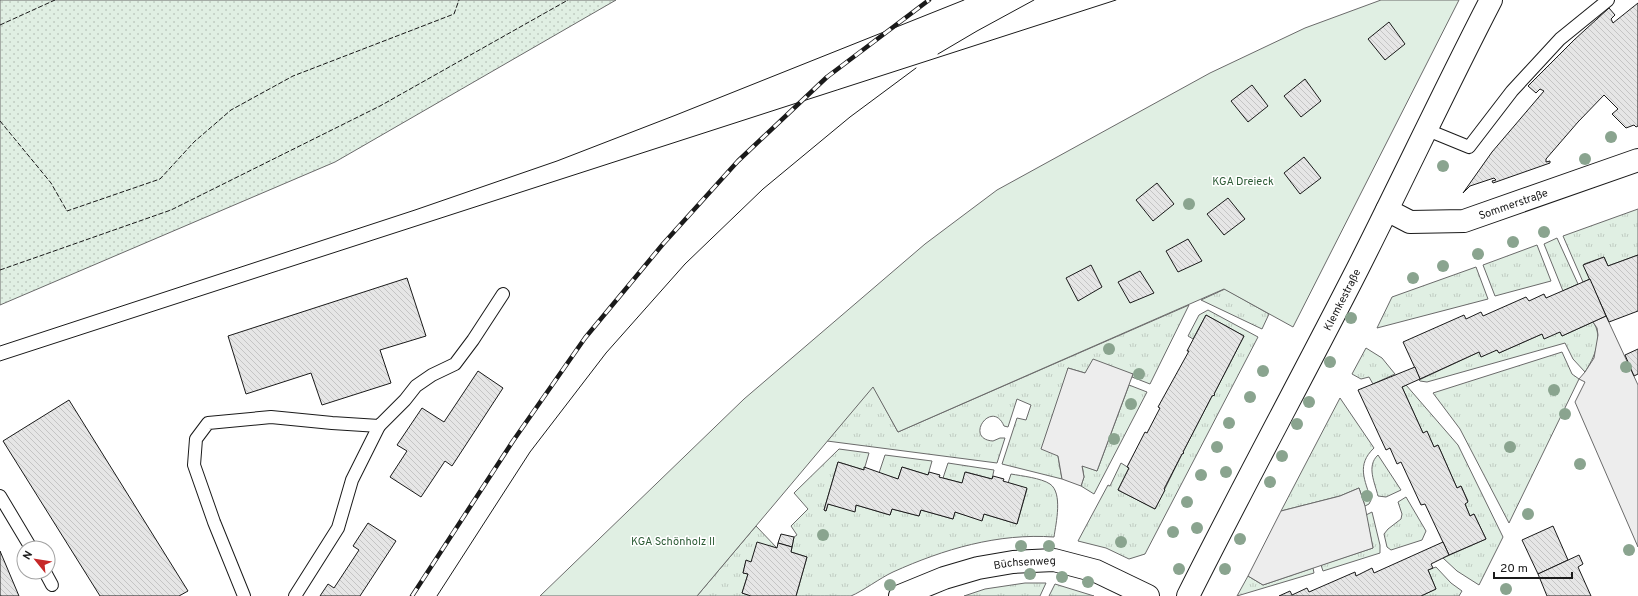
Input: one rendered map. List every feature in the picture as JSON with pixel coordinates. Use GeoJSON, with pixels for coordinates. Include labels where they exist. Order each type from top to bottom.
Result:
{"type":"FeatureCollection","features":[{"type":"Feature","properties":{"kind":"street","name":"Klemkestraße"},"geometry":{"type":"LineString","coordinates":[[1188,596],[1387,210],[1425,129],[1491,0]]}},
{"type":"Feature","properties":{"kind":"street","name":"Sommerstraße"},"geometry":{"type":"LineString","coordinates":[[1387,210],[1410,222],[1464,222],[1638,160]]}},
{"type":"Feature","properties":{"kind":"street","name":"Büchsenweg"},"geometry":{"type":"LineString","coordinates":[[900,596],[944,578],[978,568],[1013,562],[1054,560],[1096,571],[1148,596]]}},
{"type":"Feature","properties":{"kind":"lane"},"geometry":{"type":"LineString","coordinates":[[1425,129],[1469,147],[1512,91],[1560,39],[1608,0]]}},
{"type":"Feature","properties":{"kind":"lane"},"geometry":{"type":"LineString","coordinates":[[295,596],[338,528],[352,480],[379,426],[405,400],[416,386],[432,375],[455,364],[473,340],[503,294]]}},
{"type":"Feature","properties":{"kind":"lane"},"geometry":{"type":"LineString","coordinates":[[244,596],[214,522],[194,465],[196,439],[208,423],[271,417],[379,426]]}},
{"type":"Feature","properties":{"kind":"lane"},"geometry":{"type":"LineString","coordinates":[[0,496],[26,540]]}},
{"type":"Feature","properties":{"kind":"lane"},"geometry":{"type":"LineString","coordinates":[[49,580],[52,585]]}},
{"type":"Feature","properties":{"kind":"green space"},"geometry":{"type":"Polygon","coordinates":[[[0,0],[616,0],[335,162],[0,305],[0,0]]]}},
{"type":"Feature","properties":{"kind":"green space","name":"KGA Dreieck"},"geometry":{"type":"Polygon","coordinates":[[[1381,0],[1459,0],[1293,327],[1224,289],[898,432],[873,387],[697,596],[540,596],[744,399],[925,244],[997,190],[1210,73],[1305,28],[1381,0]]]}},
{"type":"Feature","properties":{"kind":"green space"},"geometry":{"type":"Polygon","coordinates":[[[1638,209],[1638,255],[1608,266],[1604,257],[1584,264],[1590,279],[1583,282],[1563,236],[1638,209]]]}},
{"type":"Feature","properties":{"kind":"green space"},"geometry":{"type":"Polygon","coordinates":[[[1557,238],[1578,284],[1563,291],[1544,244],[1557,238]]]}},
{"type":"Feature","properties":{"kind":"green space"},"geometry":{"type":"Polygon","coordinates":[[[1537,245],[1551,281],[1495,296],[1483,265],[1537,245]]]}},
{"type":"Feature","properties":{"kind":"green space"},"geometry":{"type":"Polygon","coordinates":[[[1476,267],[1488,299],[1377,328],[1392,297],[1476,267]]]}},
{"type":"Feature","properties":{"kind":"green space"},"geometry":{"type":"Polygon","coordinates":[[[1225,289],[1269,314],[1262,329],[1201,300],[1225,289]]]}},
{"type":"Feature","properties":{"kind":"green space"},"geometry":{"type":"Polygon","coordinates":[[[1189,305],[1150,384],[1132,377],[1133,374],[1085,373],[1068,368],[1058,456],[1062,479],[1002,464],[1017,418],[1026,420],[1031,405],[1017,399],[1008,427],[1004,426],[999,419],[993,416],[987,418],[980,428],[980,434],[984,439],[993,441],[1000,438],[1005,438],[997,463],[827,441],[873,386],[898,432],[1189,305]]]}},
{"type":"Feature","properties":{"kind":"green space"},"geometry":{"type":"Polygon","coordinates":[[[1208,310],[1258,337],[1145,554],[1129,559],[1106,548],[1078,541],[1108,485],[1110,486],[1121,463],[1129,468],[1118,490],[1155,509],[1244,336],[1206,315],[1193,339],[1188,336],[1199,315],[1208,310]]]}},
{"type":"Feature","properties":{"kind":"green space"},"geometry":{"type":"Polygon","coordinates":[[[1593,322],[1598,334],[1598,341],[1592,360],[1585,372],[1573,359],[1565,343],[1427,382],[1419,380],[1479,352],[1497,350],[1499,353],[1542,334],[1560,332],[1562,336],[1593,322]]]}},
{"type":"Feature","properties":{"kind":"green space"},"geometry":{"type":"Polygon","coordinates":[[[1366,348],[1382,358],[1395,374],[1373,384],[1369,377],[1361,379],[1352,374],[1366,348]]]}},
{"type":"Feature","properties":{"kind":"green space"},"geometry":{"type":"Polygon","coordinates":[[[1562,352],[1572,374],[1579,379],[1509,523],[1460,429],[1433,393],[1562,352]]]}},
{"type":"Feature","properties":{"kind":"green space"},"geometry":{"type":"Polygon","coordinates":[[[1129,385],[1147,392],[1094,494],[1081,486],[1084,477],[1082,465],[1097,471],[1129,385]]]}},
{"type":"Feature","properties":{"kind":"green space"},"geometry":{"type":"Polygon","coordinates":[[[1406,385],[1458,445],[1503,537],[1479,585],[1457,571],[1443,558],[1486,539],[1474,514],[1470,516],[1465,504],[1468,501],[1461,486],[1457,488],[1438,445],[1434,447],[1427,432],[1423,433],[1402,387],[1406,385]]]}},
{"type":"Feature","properties":{"kind":"green space"},"geometry":{"type":"Polygon","coordinates":[[[1340,398],[1374,448],[1368,454],[1364,467],[1365,479],[1371,500],[1369,504],[1365,506],[1359,488],[1340,496],[1281,511],[1340,398]]]}},
{"type":"Feature","properties":{"kind":"green space"},"geometry":{"type":"Polygon","coordinates":[[[839,449],[869,453],[864,470],[838,462],[824,510],[826,511],[828,504],[855,511],[856,505],[890,515],[892,509],[919,516],[921,510],[953,519],[955,512],[982,520],[984,514],[1017,524],[1027,489],[1008,483],[1011,474],[1042,480],[1054,488],[1058,501],[1058,509],[1054,537],[1033,536],[992,540],[972,544],[932,556],[893,572],[851,596],[796,596],[807,557],[791,552],[794,537],[797,535],[791,526],[808,509],[794,493],[839,449]]]}},
{"type":"Feature","properties":{"kind":"green space"},"geometry":{"type":"Polygon","coordinates":[[[885,455],[932,461],[928,475],[902,467],[898,479],[879,473],[885,455]]]}},
{"type":"Feature","properties":{"kind":"green space"},"geometry":{"type":"Polygon","coordinates":[[[1378,455],[1401,490],[1386,497],[1378,496],[1372,475],[1374,459],[1378,455]]]}},
{"type":"Feature","properties":{"kind":"green space"},"geometry":{"type":"Polygon","coordinates":[[[948,463],[994,470],[992,479],[966,472],[962,483],[943,478],[948,463]]]}},
{"type":"Feature","properties":{"kind":"green space"},"geometry":{"type":"Polygon","coordinates":[[[1406,497],[1426,531],[1422,540],[1391,550],[1387,547],[1384,534],[1401,519],[1402,514],[1398,502],[1406,497]]]}},
{"type":"Feature","properties":{"kind":"green space"},"geometry":{"type":"Polygon","coordinates":[[[1372,512],[1380,545],[1380,553],[1323,571],[1321,565],[1373,548],[1366,515],[1372,512]]]}},
{"type":"Feature","properties":{"kind":"green space"},"geometry":{"type":"Polygon","coordinates":[[[756,526],[777,548],[751,562],[746,561],[743,573],[748,574],[742,593],[751,596],[697,596],[756,526]]]}},
{"type":"Feature","properties":{"kind":"green space"},"geometry":{"type":"Polygon","coordinates":[[[1436,567],[1451,583],[1462,591],[1459,596],[1421,596],[1436,589],[1428,570],[1436,567]]]}},
{"type":"Feature","properties":{"kind":"green space"},"geometry":{"type":"Polygon","coordinates":[[[1313,568],[1314,573],[1237,596],[1248,576],[1263,585],[1313,568]]]}},
{"type":"Feature","properties":{"kind":"green space"},"geometry":{"type":"Polygon","coordinates":[[[1025,583],[1046,583],[1040,596],[964,596],[985,589],[1025,583]]]}},
{"type":"Feature","properties":{"kind":"green space"},"geometry":{"type":"Polygon","coordinates":[[[1055,584],[1094,596],[1049,596],[1055,584]]]}},
{"type":"Feature","properties":{"kind":"shaded area"},"geometry":{"type":"Polygon","coordinates":[[[1606,316],[1638,385],[1638,547],[1575,402],[1585,382],[1579,379],[1594,358],[1598,335],[1597,328],[1593,322],[1606,316]]]}},
{"type":"Feature","properties":{"kind":"shaded area"},"geometry":{"type":"Polygon","coordinates":[[[1093,359],[1133,374],[1097,471],[1082,466],[1084,477],[1081,486],[1062,479],[1058,456],[1041,449],[1068,368],[1085,373],[1093,359]]]}},
{"type":"Feature","properties":{"kind":"shaded area"},"geometry":{"type":"Polygon","coordinates":[[[1359,488],[1365,506],[1373,548],[1263,585],[1248,576],[1281,511],[1340,496],[1359,488]]]}},
{"type":"Feature","properties":{"kind":"building"},"geometry":{"type":"Polygon","coordinates":[[[1638,3],[1638,126],[1636,127],[1634,125],[1626,128],[1612,114],[1618,109],[1604,95],[1546,159],[1546,162],[1550,161],[1550,163],[1493,183],[1492,181],[1496,180],[1494,178],[1470,186],[1463,193],[1492,152],[1544,91],[1540,89],[1536,93],[1528,86],[1574,40],[1609,8],[1615,15],[1611,19],[1613,23],[1638,3]]]}},
{"type":"Feature","properties":{"kind":"building"},"geometry":{"type":"Polygon","coordinates":[[[1389,22],[1405,44],[1385,60],[1368,39],[1389,22]]]}},
{"type":"Feature","properties":{"kind":"building"},"geometry":{"type":"Polygon","coordinates":[[[1305,79],[1321,101],[1301,117],[1284,96],[1305,79]]]}},
{"type":"Feature","properties":{"kind":"building"},"geometry":{"type":"Polygon","coordinates":[[[1252,85],[1268,106],[1248,122],[1231,101],[1252,85]]]}},
{"type":"Feature","properties":{"kind":"building"},"geometry":{"type":"Polygon","coordinates":[[[1304,157],[1321,178],[1300,194],[1284,173],[1304,157]]]}},
{"type":"Feature","properties":{"kind":"building"},"geometry":{"type":"Polygon","coordinates":[[[1157,183],[1174,204],[1153,221],[1136,200],[1157,183]]]}},
{"type":"Feature","properties":{"kind":"building"},"geometry":{"type":"Polygon","coordinates":[[[1228,198],[1245,219],[1224,235],[1207,214],[1228,198]]]}},
{"type":"Feature","properties":{"kind":"building"},"geometry":{"type":"Polygon","coordinates":[[[1188,239],[1202,261],[1178,272],[1166,251],[1188,239]]]}},
{"type":"Feature","properties":{"kind":"building"},"geometry":{"type":"Polygon","coordinates":[[[1638,255],[1638,311],[1609,322],[1583,265],[1604,257],[1608,266],[1638,255]]]}},
{"type":"Feature","properties":{"kind":"building"},"geometry":{"type":"Polygon","coordinates":[[[1091,265],[1102,287],[1078,301],[1066,278],[1091,265]]]}},
{"type":"Feature","properties":{"kind":"building"},"geometry":{"type":"Polygon","coordinates":[[[1140,271],[1154,293],[1130,303],[1118,282],[1140,271]]]}},
{"type":"Feature","properties":{"kind":"building"},"geometry":{"type":"Polygon","coordinates":[[[407,278],[426,336],[380,350],[391,383],[322,405],[311,373],[246,394],[228,336],[407,278]]]}},
{"type":"Feature","properties":{"kind":"building"},"geometry":{"type":"Polygon","coordinates":[[[1590,279],[1606,316],[1562,336],[1560,332],[1544,339],[1542,334],[1499,353],[1497,350],[1481,357],[1479,352],[1420,379],[1403,342],[1464,315],[1466,319],[1481,312],[1483,316],[1526,297],[1529,301],[1544,294],[1546,298],[1590,279]]]}},
{"type":"Feature","properties":{"kind":"building"},"geometry":{"type":"Polygon","coordinates":[[[1206,315],[1244,336],[1214,394],[1215,395],[1212,396],[1155,509],[1118,490],[1129,468],[1127,467],[1145,432],[1147,433],[1160,408],[1158,407],[1189,351],[1187,351],[1206,315]]]}},
{"type":"Feature","properties":{"kind":"building"},"geometry":{"type":"Polygon","coordinates":[[[1638,349],[1638,374],[1634,376],[1625,355],[1638,349]]]}},
{"type":"Feature","properties":{"kind":"building"},"geometry":{"type":"Polygon","coordinates":[[[1415,367],[1420,379],[1402,387],[1423,433],[1427,431],[1434,447],[1438,445],[1457,488],[1461,486],[1468,502],[1465,504],[1470,516],[1474,514],[1486,539],[1449,555],[1425,504],[1421,505],[1401,462],[1397,464],[1390,448],[1386,450],[1358,390],[1415,367]]]}},
{"type":"Feature","properties":{"kind":"building"},"geometry":{"type":"Polygon","coordinates":[[[478,371],[503,388],[452,466],[445,461],[421,497],[390,477],[407,451],[397,445],[422,408],[444,422],[478,371]]]}},
{"type":"Feature","properties":{"kind":"building"},"geometry":{"type":"Polygon","coordinates":[[[69,400],[188,591],[179,596],[100,596],[3,441],[69,400]]]}},
{"type":"Feature","properties":{"kind":"building"},"geometry":{"type":"Polygon","coordinates":[[[838,462],[864,470],[864,467],[898,479],[902,467],[928,475],[929,472],[940,475],[939,477],[962,483],[965,472],[992,479],[993,476],[1004,479],[1003,481],[1027,488],[1017,524],[984,514],[982,521],[955,512],[953,519],[921,510],[919,516],[892,509],[890,515],[856,505],[855,512],[828,504],[826,511],[824,510],[838,462]]]}},
{"type":"Feature","properties":{"kind":"building"},"geometry":{"type":"Polygon","coordinates":[[[368,523],[396,541],[360,596],[320,596],[328,584],[334,588],[359,550],[353,546],[368,523]]]}},
{"type":"Feature","properties":{"kind":"building"},"geometry":{"type":"Polygon","coordinates":[[[1553,526],[1568,560],[1538,574],[1522,540],[1553,526]]]}},
{"type":"Feature","properties":{"kind":"building"},"geometry":{"type":"Polygon","coordinates":[[[781,534],[794,537],[792,547],[778,543],[781,534]]]}},
{"type":"Feature","properties":{"kind":"building"},"geometry":{"type":"Polygon","coordinates":[[[757,542],[777,548],[778,543],[792,547],[791,552],[807,557],[796,596],[751,596],[742,593],[748,574],[743,573],[746,560],[751,562],[757,542]]]}},
{"type":"Feature","properties":{"kind":"building"},"geometry":{"type":"Polygon","coordinates":[[[1443,542],[1449,555],[1431,564],[1433,568],[1428,570],[1436,589],[1421,596],[1279,596],[1290,591],[1292,595],[1307,588],[1309,592],[1355,572],[1356,576],[1372,568],[1374,573],[1443,542]]]}},
{"type":"Feature","properties":{"kind":"building"},"geometry":{"type":"Polygon","coordinates":[[[0,551],[19,596],[0,596],[0,551]]]}},
{"type":"Feature","properties":{"kind":"building"},"geometry":{"type":"Polygon","coordinates":[[[1579,555],[1583,564],[1578,567],[1591,596],[1547,596],[1538,574],[1579,555]]]}},
{"type":"Feature","properties":{"kind":"tram line"},"geometry":{"type":"LineString","coordinates":[[0,346],[415,210],[557,161],[964,0]]}},
{"type":"Feature","properties":{"kind":"tram line"},"geometry":{"type":"LineString","coordinates":[[938,54],[1034,0]]}},
{"type":"Feature","properties":{"kind":"tram line"},"geometry":{"type":"LineString","coordinates":[[0,361],[1116,0]]}},
{"type":"Feature","properties":{"kind":"tram line"},"geometry":{"type":"LineString","coordinates":[[437,596],[530,452],[606,353],[685,264],[763,189],[850,117],[916,68]]}},
{"type":"Feature","properties":{"kind":"railway"},"geometry":{"type":"LineString","coordinates":[[412,596],[513,441],[585,338],[663,244],[738,161],[827,77],[929,0]]}},
{"type":"Feature","properties":{"kind":"fence"},"geometry":{"type":"LineString","coordinates":[[0,25],[55,0]]}},
{"type":"Feature","properties":{"kind":"fence"},"geometry":{"type":"LineString","coordinates":[[0,121],[51,183],[67,211],[160,179],[194,142],[231,110],[293,76],[454,14],[459,0]]}},
{"type":"Feature","properties":{"kind":"fence"},"geometry":{"type":"LineString","coordinates":[[0,270],[171,210],[380,106],[568,0]]}},
{"type":"Feature","properties":{"kind":"park label","name":"KGA Schönholz II"},"geometry":{"type":"Point","coordinates":[673,541]}}]}
